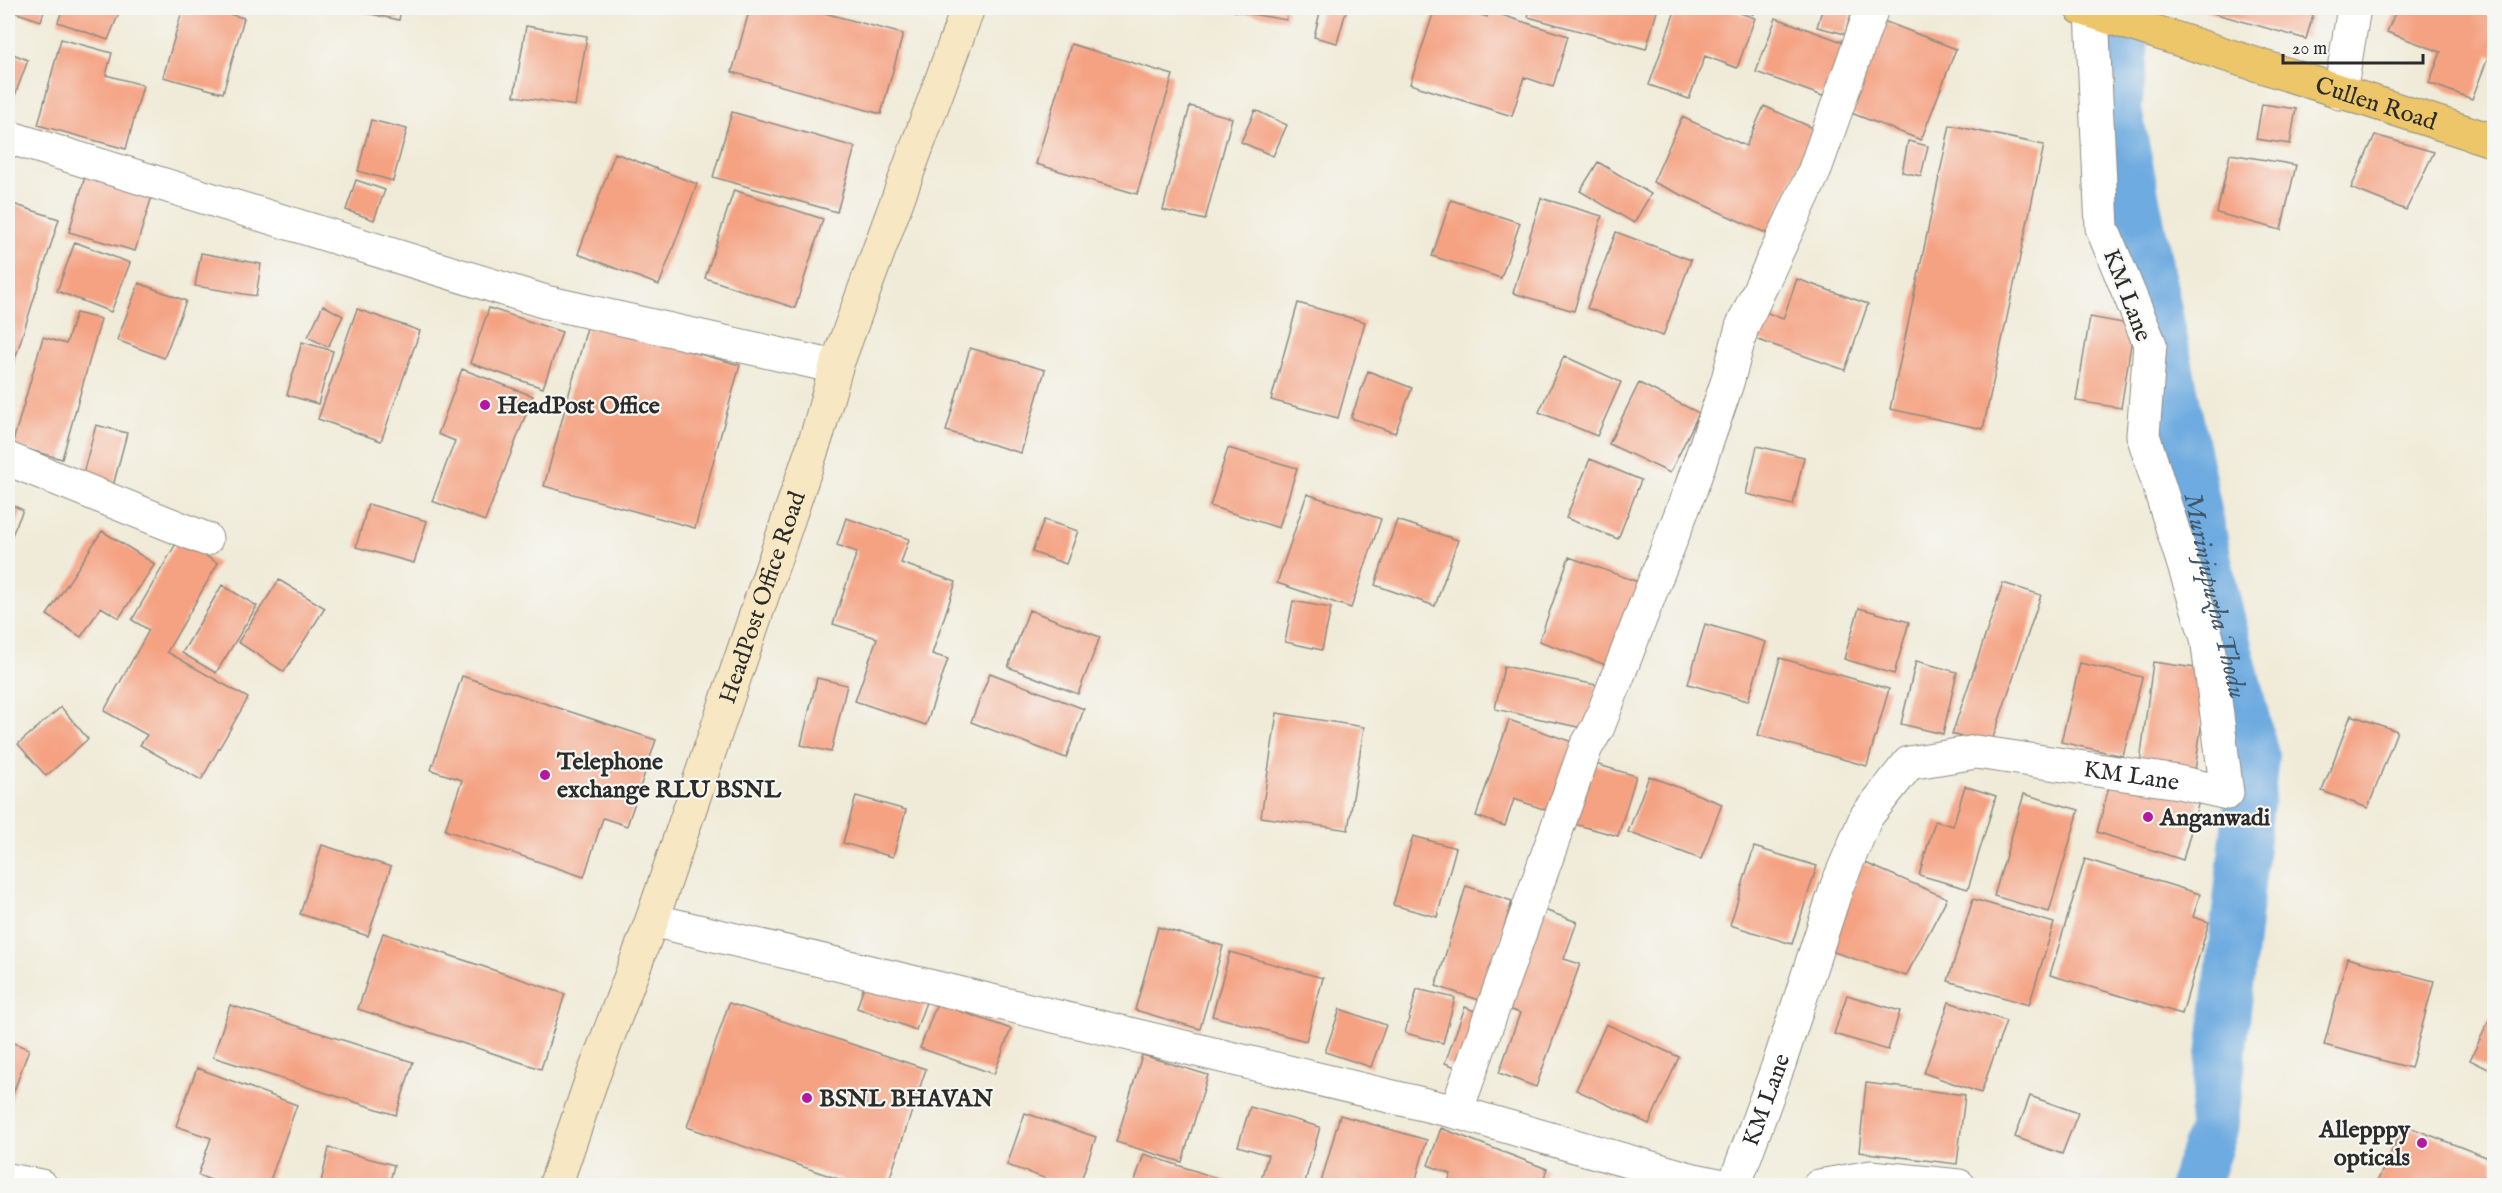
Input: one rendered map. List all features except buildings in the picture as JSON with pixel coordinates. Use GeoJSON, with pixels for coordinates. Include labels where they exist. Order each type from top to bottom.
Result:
{"type":"FeatureCollection","features":[{"type":"Feature","properties":{"kind":"main road","name":"HeadPost Office Road"},"geometry":{"type":"LineString","coordinates":[[555,1185],[590,1083],[652,920],[818,432],[836,368],[968,8]]}},
{"type":"Feature","properties":{"kind":"main road","name":"Cullen Road"},"geometry":{"type":"LineString","coordinates":[[2086,9],[2494,141]]}},
{"type":"Feature","properties":{"kind":"street"},"geometry":{"type":"LineString","coordinates":[[1456,1112],[1586,747],[1599,727],[1691,488],[1727,384],[1742,327],[1814,171],[1872,8]]}},
{"type":"Feature","properties":{"kind":"street"},"geometry":{"type":"LineString","coordinates":[[2340,93],[2354,8]]}},
{"type":"Feature","properties":{"kind":"street","name":"KM Lane"},"geometry":{"type":"LineString","coordinates":[[1734,1185],[1780,1061],[1837,886],[1866,817],[1909,763],[1976,752],[2167,781],[2227,793],[2208,638],[2143,435],[2150,344],[2102,228],[2086,9]]}},
{"type":"Feature","properties":{"kind":"street"},"geometry":{"type":"LineString","coordinates":[[8,137],[546,302],[836,368]]}},
{"type":"Feature","properties":{"kind":"street"},"geometry":{"type":"LineString","coordinates":[[8,459],[206,539]]}},
{"type":"Feature","properties":{"kind":"street"},"geometry":{"type":"LineString","coordinates":[[652,920],[1456,1112],[1694,1180],[1723,1185]]}},
{"type":"Feature","properties":{"kind":"street"},"geometry":{"type":"LineString","coordinates":[[1819,1185],[1871,1177],[1959,1185]]}},
{"type":"Feature","properties":{"kind":"street"},"geometry":{"type":"LineString","coordinates":[[8,1180],[41,1185]]}},
{"type":"Feature","properties":{"kind":"waterway","name":"Murinjupuzha Thodu"},"geometry":{"type":"LineString","coordinates":[[2127,8],[2117,110],[2212,586],[2254,756],[2213,1130],[2194,1186]]}},
{"type":"Feature","properties":{"kind":"place","name":"HeadPost Office"},"geometry":{"type":"Point","coordinates":[485,405]}},
{"type":"Feature","properties":{"kind":"place","name":"Telephone exchange RLU BSNL"},"geometry":{"type":"Point","coordinates":[545,775]}},
{"type":"Feature","properties":{"kind":"place","name":"Anganwadi"},"geometry":{"type":"Point","coordinates":[2148,817]}},
{"type":"Feature","properties":{"kind":"place","name":"BSNL BHAVAN"},"geometry":{"type":"Point","coordinates":[807,1098]}},
{"type":"Feature","properties":{"kind":"place","name":"Allepppy opticals"},"geometry":{"type":"Point","coordinates":[2422,1143]}}]}
